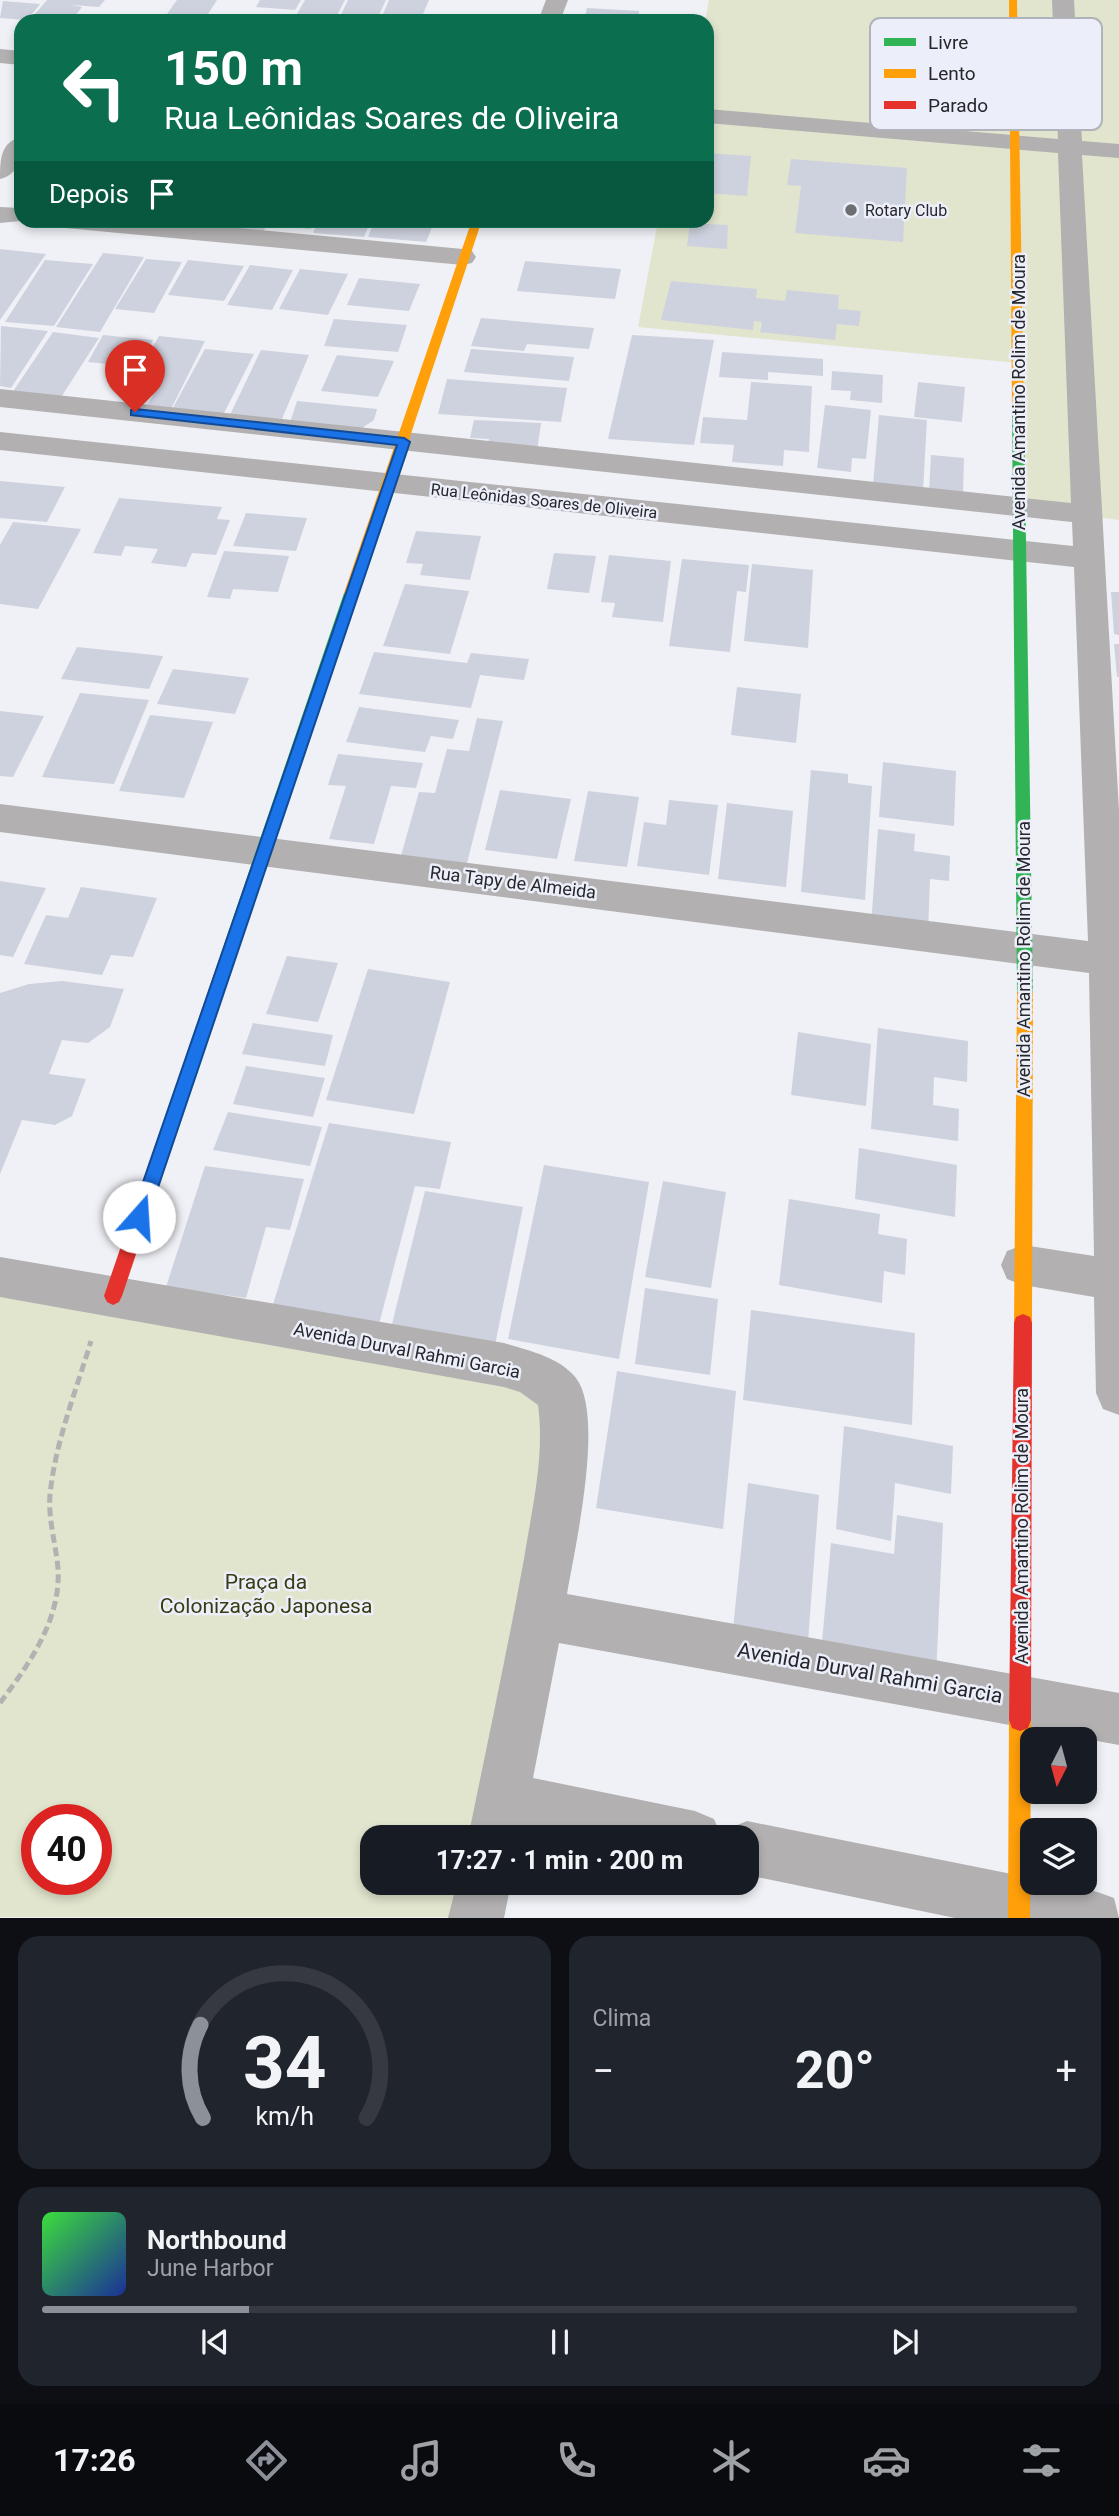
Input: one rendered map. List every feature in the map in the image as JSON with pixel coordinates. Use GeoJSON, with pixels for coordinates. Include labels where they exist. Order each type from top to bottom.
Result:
{"type":"FeatureCollection","features":[{"type":"Feature","properties":{"kind":"street","name":"Avenida Amantino Rolim de Moura"},"geometry":{"type":"LineString","coordinates":[[1013,0],[1013,18]]}},
{"type":"Feature","properties":{"kind":"street"},"geometry":{"type":"LineString","coordinates":[[1063,0],[1064,18]]}},
{"type":"Feature","properties":{"kind":"street"},"geometry":{"type":"LineString","coordinates":[[714,117],[1119,151]]}},
{"type":"Feature","properties":{"kind":"street","name":"Avenida Amantino Rolim de Moura"},"geometry":{"type":"LineString","coordinates":[[1015,130],[1025,948],[1019,1910]]}},
{"type":"Feature","properties":{"kind":"street"},"geometry":{"type":"LineString","coordinates":[[1070,130],[1088,558],[1114,960],[1119,1393]]}},
{"type":"Feature","properties":{"kind":"street"},"geometry":{"type":"LineString","coordinates":[[0,172],[14,153]]}},
{"type":"Feature","properties":{"kind":"street"},"geometry":{"type":"LineString","coordinates":[[151,228],[463,257]]}},
{"type":"Feature","properties":{"kind":"street"},"geometry":{"type":"LineString","coordinates":[[0,1277],[113,1296],[390,485],[474,228]]}},
{"type":"Feature","properties":{"kind":"street"},"geometry":{"type":"LineString","coordinates":[[0,398],[1087,514]]}},
{"type":"Feature","properties":{"kind":"street","name":"Rua Leônidas Soares de Oliveira"},"geometry":{"type":"LineString","coordinates":[[0,441],[1088,558]]}},
{"type":"Feature","properties":{"kind":"street","name":"Rua Tapy de Almeida"},"geometry":{"type":"LineString","coordinates":[[0,818],[1114,960]]}},
{"type":"Feature","properties":{"kind":"street"},"geometry":{"type":"LineString","coordinates":[[1023,1265],[1116,1279]]}},
{"type":"Feature","properties":{"kind":"street","name":"Avenida Durval Rahmi Garcia"},"geometry":{"type":"LineString","coordinates":[[113,1296],[503,1365],[533,1374],[559,1393],[565,1433],[561,1481],[539,1614],[499,1818],[568,1825]]}},
{"type":"Feature","properties":{"kind":"street","name":"Avenida Durval Rahmi Garcia"},"geometry":{"type":"LineString","coordinates":[[539,1614],[1119,1719]]}},
{"type":"Feature","properties":{"kind":"street"},"geometry":{"type":"LineString","coordinates":[[759,1851],[1019,1910],[1094,1917]]}},
{"type":"Feature","properties":{"kind":"street"},"geometry":{"type":"LineString","coordinates":[[476,1917],[481,1895]]}},
{"type":"Feature","properties":{"kind":"path"},"geometry":{"type":"LineString","coordinates":[[0,1703],[29,1666],[48,1623],[58,1580],[48,1523],[51,1493],[93,1332],[113,1296]]}},
{"type":"Feature","properties":{"kind":"green space"},"geometry":{"type":"Polygon","coordinates":[[[709,0],[1119,0],[1119,520],[1020,507],[1018,363],[638,327],[657,228],[714,228],[714,14],[706,14],[709,0]]]}},
{"type":"Feature","properties":{"kind":"green space","name":"Praça da Colonização Japonesa"},"geometry":{"type":"Polygon","coordinates":[[[0,1277],[559,1393],[491,1825],[360,1825],[360,1895],[477,1895],[472,1917],[0,1917],[0,1277]]]}},
{"type":"Feature","properties":{"kind":"building"},"geometry":{"type":"Polygon","coordinates":[[[47,0],[105,0],[99,7],[71,5],[82,7],[76,14],[35,14],[47,0]]]}},
{"type":"Feature","properties":{"kind":"building"},"geometry":{"type":"Polygon","coordinates":[[[177,0],[217,0],[208,14],[167,14],[177,0]]]}},
{"type":"Feature","properties":{"kind":"building"},"geometry":{"type":"Polygon","coordinates":[[[260,0],[301,0],[295,10],[256,7],[260,0]]]}},
{"type":"Feature","properties":{"kind":"building"},"geometry":{"type":"Polygon","coordinates":[[[305,0],[345,0],[338,14],[297,14],[305,0]]]}},
{"type":"Feature","properties":{"kind":"building"},"geometry":{"type":"Polygon","coordinates":[[[348,0],[386,0],[379,14],[341,14],[348,0]]]}},
{"type":"Feature","properties":{"kind":"building"},"geometry":{"type":"Polygon","coordinates":[[[389,0],[429,0],[423,14],[383,14],[389,0]]]}},
{"type":"Feature","properties":{"kind":"building"},"geometry":{"type":"Polygon","coordinates":[[[3,1],[40,4],[32,14],[14,14],[14,19],[0,18],[3,1]]]}},
{"type":"Feature","properties":{"kind":"building"},"geometry":{"type":"Polygon","coordinates":[[[587,8],[639,11],[639,14],[586,14],[587,8]]]}},
{"type":"Feature","properties":{"kind":"building"},"geometry":{"type":"Polygon","coordinates":[[[714,153],[751,156],[747,196],[714,194],[714,153]]]}},
{"type":"Feature","properties":{"kind":"building","name":"Rotary Club"},"geometry":{"type":"Polygon","coordinates":[[[791,159],[907,168],[903,242],[795,233],[801,186],[787,185],[791,159]]]}},
{"type":"Feature","properties":{"kind":"building"},"geometry":{"type":"Polygon","coordinates":[[[728,225],[727,249],[687,246],[689,228],[728,225]]]}},
{"type":"Feature","properties":{"kind":"building"},"geometry":{"type":"Polygon","coordinates":[[[213,228],[265,228],[260,238],[210,233],[213,228]]]}},
{"type":"Feature","properties":{"kind":"building"},"geometry":{"type":"Polygon","coordinates":[[[315,228],[368,228],[364,237],[313,233],[315,228]]]}},
{"type":"Feature","properties":{"kind":"building"},"geometry":{"type":"Polygon","coordinates":[[[372,228],[432,228],[426,242],[368,237],[372,228]]]}},
{"type":"Feature","properties":{"kind":"building"},"geometry":{"type":"Polygon","coordinates":[[[0,249],[46,254],[0,320],[0,249]]]}},
{"type":"Feature","properties":{"kind":"building"},"geometry":{"type":"Polygon","coordinates":[[[103,253],[144,257],[100,332],[56,327],[103,253]]]}},
{"type":"Feature","properties":{"kind":"building"},"geometry":{"type":"Polygon","coordinates":[[[146,259],[182,262],[154,313],[115,309],[146,259]]]}},
{"type":"Feature","properties":{"kind":"building"},"geometry":{"type":"Polygon","coordinates":[[[45,260],[93,264],[54,326],[5,322],[45,260]]]}},
{"type":"Feature","properties":{"kind":"building"},"geometry":{"type":"Polygon","coordinates":[[[188,260],[244,266],[224,301],[168,295],[188,260]]]}},
{"type":"Feature","properties":{"kind":"building"},"geometry":{"type":"Polygon","coordinates":[[[525,261],[621,269],[615,299],[517,291],[525,261]]]}},
{"type":"Feature","properties":{"kind":"building"},"geometry":{"type":"Polygon","coordinates":[[[250,265],[293,270],[272,310],[227,305],[250,265]]]}},
{"type":"Feature","properties":{"kind":"building"},"geometry":{"type":"Polygon","coordinates":[[[300,269],[348,274],[328,315],[279,309],[300,269]]]}},
{"type":"Feature","properties":{"kind":"building"},"geometry":{"type":"Polygon","coordinates":[[[359,278],[420,284],[409,311],[347,305],[359,278]]]}},
{"type":"Feature","properties":{"kind":"building"},"geometry":{"type":"Polygon","coordinates":[[[671,281],[757,289],[756,298],[785,301],[787,290],[839,295],[838,309],[861,311],[859,326],[837,324],[835,340],[760,332],[762,322],[754,321],[753,330],[661,320],[671,281]]]}},
{"type":"Feature","properties":{"kind":"building"},"geometry":{"type":"Polygon","coordinates":[[[481,318],[594,328],[589,349],[527,344],[524,351],[471,346],[481,318]]]}},
{"type":"Feature","properties":{"kind":"building"},"geometry":{"type":"Polygon","coordinates":[[[334,319],[407,325],[398,352],[324,346],[334,319]]]}},
{"type":"Feature","properties":{"kind":"building"},"geometry":{"type":"Polygon","coordinates":[[[1,326],[48,331],[11,388],[0,386],[1,326]]]}},
{"type":"Feature","properties":{"kind":"building"},"geometry":{"type":"Polygon","coordinates":[[[53,332],[99,338],[58,402],[10,396],[53,332]]]}},
{"type":"Feature","properties":{"kind":"building"},"geometry":{"type":"Polygon","coordinates":[[[103,335],[153,340],[138,367],[88,362],[103,335]]]}},
{"type":"Feature","properties":{"kind":"building"},"geometry":{"type":"Polygon","coordinates":[[[632,335],[714,340],[694,445],[608,439],[632,335]]]}},
{"type":"Feature","properties":{"kind":"building"},"geometry":{"type":"Polygon","coordinates":[[[159,336],[205,341],[168,415],[144,412],[158,386],[132,384],[159,336]]]}},
{"type":"Feature","properties":{"kind":"building"},"geometry":{"type":"Polygon","coordinates":[[[205,349],[254,354],[220,421],[169,415],[205,349]]]}},
{"type":"Feature","properties":{"kind":"building"},"geometry":{"type":"Polygon","coordinates":[[[471,349],[574,357],[569,381],[464,372],[471,349]]]}},
{"type":"Feature","properties":{"kind":"building"},"geometry":{"type":"Polygon","coordinates":[[[261,350],[309,355],[279,426],[227,421],[261,350]]]}},
{"type":"Feature","properties":{"kind":"building"},"geometry":{"type":"Polygon","coordinates":[[[722,352],[823,359],[823,376],[768,372],[768,380],[719,377],[722,352]]]}},
{"type":"Feature","properties":{"kind":"building"},"geometry":{"type":"Polygon","coordinates":[[[337,355],[394,361],[378,397],[321,391],[337,355]]]}},
{"type":"Feature","properties":{"kind":"building"},"geometry":{"type":"Polygon","coordinates":[[[832,371],[883,375],[882,403],[850,400],[851,391],[831,390],[832,371]]]}},
{"type":"Feature","properties":{"kind":"building"},"geometry":{"type":"Polygon","coordinates":[[[447,379],[567,388],[561,422],[438,414],[447,379]]]}},
{"type":"Feature","properties":{"kind":"building"},"geometry":{"type":"Polygon","coordinates":[[[751,382],[812,386],[809,452],[784,450],[783,466],[732,462],[734,445],[700,443],[703,417],[747,420],[751,382]]]}},
{"type":"Feature","properties":{"kind":"building"},"geometry":{"type":"Polygon","coordinates":[[[918,382],[965,387],[962,422],[914,417],[918,382]]]}},
{"type":"Feature","properties":{"kind":"building"},"geometry":{"type":"Polygon","coordinates":[[[297,401],[377,409],[374,420],[362,428],[289,426],[297,401]]]}},
{"type":"Feature","properties":{"kind":"building"},"geometry":{"type":"Polygon","coordinates":[[[825,405],[871,410],[866,459],[852,458],[851,472],[817,468],[825,405]]]}},
{"type":"Feature","properties":{"kind":"building"},"geometry":{"type":"Polygon","coordinates":[[[879,415],[927,420],[923,491],[873,485],[879,415]]]}},
{"type":"Feature","properties":{"kind":"building"},"geometry":{"type":"Polygon","coordinates":[[[474,420],[541,423],[537,452],[487,449],[489,439],[470,438],[474,420]]]}},
{"type":"Feature","properties":{"kind":"building"},"geometry":{"type":"Polygon","coordinates":[[[931,455],[964,458],[963,495],[929,492],[931,455]]]}},
{"type":"Feature","properties":{"kind":"building"},"geometry":{"type":"Polygon","coordinates":[[[0,481],[65,487],[47,522],[0,518],[0,481]]]}},
{"type":"Feature","properties":{"kind":"building"},"geometry":{"type":"Polygon","coordinates":[[[119,498],[222,507],[217,519],[230,520],[216,555],[192,553],[186,567],[151,563],[158,549],[125,546],[121,556],[93,553],[119,498]]]}},
{"type":"Feature","properties":{"kind":"building"},"geometry":{"type":"Polygon","coordinates":[[[246,513],[307,518],[296,551],[233,546],[246,513]]]}},
{"type":"Feature","properties":{"kind":"building"},"geometry":{"type":"Polygon","coordinates":[[[13,522],[81,529],[38,609],[0,604],[0,545],[13,522]]]}},
{"type":"Feature","properties":{"kind":"building"},"geometry":{"type":"Polygon","coordinates":[[[416,531],[481,536],[470,580],[420,575],[423,564],[406,563],[416,531]]]}},
{"type":"Feature","properties":{"kind":"building"},"geometry":{"type":"Polygon","coordinates":[[[224,551],[289,556],[278,592],[233,589],[230,599],[207,597],[224,551]]]}},
{"type":"Feature","properties":{"kind":"building"},"geometry":{"type":"Polygon","coordinates":[[[554,553],[596,556],[589,593],[547,589],[554,553]]]}},
{"type":"Feature","properties":{"kind":"building"},"geometry":{"type":"Polygon","coordinates":[[[609,555],[671,561],[663,622],[612,617],[615,603],[601,602],[609,555]]]}},
{"type":"Feature","properties":{"kind":"building"},"geometry":{"type":"Polygon","coordinates":[[[682,559],[749,565],[746,592],[737,591],[730,652],[669,646],[682,559]]]}},
{"type":"Feature","properties":{"kind":"building"},"geometry":{"type":"Polygon","coordinates":[[[752,564],[813,570],[808,648],[744,641],[752,564]]]}},
{"type":"Feature","properties":{"kind":"building"},"geometry":{"type":"Polygon","coordinates":[[[405,584],[469,591],[450,654],[383,646],[405,584]]]}},
{"type":"Feature","properties":{"kind":"building"},"geometry":{"type":"Polygon","coordinates":[[[1111,592],[1119,592],[1119,635],[1114,634],[1111,592]]]}},
{"type":"Feature","properties":{"kind":"building"},"geometry":{"type":"Polygon","coordinates":[[[1114,644],[1119,644],[1119,677],[1117,677],[1114,644]]]}},
{"type":"Feature","properties":{"kind":"building"},"geometry":{"type":"Polygon","coordinates":[[[77,647],[163,656],[149,689],[61,679],[77,647]]]}},
{"type":"Feature","properties":{"kind":"building"},"geometry":{"type":"Polygon","coordinates":[[[374,652],[467,663],[471,653],[529,659],[524,680],[480,675],[471,708],[359,694],[374,652]]]}},
{"type":"Feature","properties":{"kind":"building"},"geometry":{"type":"Polygon","coordinates":[[[173,669],[249,678],[235,714],[157,704],[173,669]]]}},
{"type":"Feature","properties":{"kind":"building"},"geometry":{"type":"Polygon","coordinates":[[[737,687],[801,694],[796,743],[731,735],[737,687]]]}},
{"type":"Feature","properties":{"kind":"building"},"geometry":{"type":"Polygon","coordinates":[[[80,693],[149,700],[114,784],[42,777],[80,693]]]}},
{"type":"Feature","properties":{"kind":"building"},"geometry":{"type":"Polygon","coordinates":[[[359,707],[459,720],[453,739],[431,736],[425,752],[346,742],[359,707]]]}},
{"type":"Feature","properties":{"kind":"building"},"geometry":{"type":"Polygon","coordinates":[[[0,711],[44,716],[13,777],[0,776],[0,711]]]}},
{"type":"Feature","properties":{"kind":"building"},"geometry":{"type":"Polygon","coordinates":[[[150,715],[213,722],[184,798],[119,791],[150,715]]]}},
{"type":"Feature","properties":{"kind":"building"},"geometry":{"type":"Polygon","coordinates":[[[477,718],[503,721],[466,867],[400,859],[419,792],[435,793],[447,749],[469,751],[477,718]]]}},
{"type":"Feature","properties":{"kind":"building"},"geometry":{"type":"Polygon","coordinates":[[[338,754],[423,763],[416,788],[391,786],[374,844],[329,839],[346,786],[328,785],[338,754]]]}},
{"type":"Feature","properties":{"kind":"building"},"geometry":{"type":"Polygon","coordinates":[[[883,762],[956,771],[954,826],[879,817],[883,762]]]}},
{"type":"Feature","properties":{"kind":"building"},"geometry":{"type":"Polygon","coordinates":[[[811,770],[848,774],[848,783],[872,786],[865,900],[801,892],[811,770]]]}},
{"type":"Feature","properties":{"kind":"building"},"geometry":{"type":"Polygon","coordinates":[[[500,790],[571,799],[557,859],[485,850],[500,790]]]}},
{"type":"Feature","properties":{"kind":"building"},"geometry":{"type":"Polygon","coordinates":[[[588,791],[639,797],[627,867],[574,861],[588,791]]]}},
{"type":"Feature","properties":{"kind":"building"},"geometry":{"type":"Polygon","coordinates":[[[669,800],[718,805],[709,875],[637,866],[644,822],[666,825],[669,800]]]}},
{"type":"Feature","properties":{"kind":"building"},"geometry":{"type":"Polygon","coordinates":[[[727,803],[793,811],[786,887],[718,879],[727,803]]]}},
{"type":"Feature","properties":{"kind":"building"},"geometry":{"type":"Polygon","coordinates":[[[878,829],[915,834],[914,851],[950,856],[949,881],[930,879],[928,932],[871,925],[878,829]]]}},
{"type":"Feature","properties":{"kind":"building"},"geometry":{"type":"Polygon","coordinates":[[[0,881],[46,888],[13,957],[0,955],[0,881]]]}},
{"type":"Feature","properties":{"kind":"building"},"geometry":{"type":"Polygon","coordinates":[[[81,887],[157,898],[133,957],[111,955],[102,975],[24,964],[46,915],[68,918],[81,887]]]}},
{"type":"Feature","properties":{"kind":"building"},"geometry":{"type":"Polygon","coordinates":[[[287,956],[338,963],[318,1022],[266,1014],[287,956]]]}},
{"type":"Feature","properties":{"kind":"building"},"geometry":{"type":"Polygon","coordinates":[[[368,969],[450,982],[414,1114],[326,1100],[368,969]]]}},
{"type":"Feature","properties":{"kind":"building"},"geometry":{"type":"Polygon","coordinates":[[[62,981],[124,989],[110,1027],[88,1043],[62,1040],[49,1074],[86,1079],[72,1116],[55,1125],[22,1120],[0,1174],[0,993],[29,984],[62,981]]]}},
{"type":"Feature","properties":{"kind":"building"},"geometry":{"type":"Polygon","coordinates":[[[253,1023],[333,1035],[325,1066],[242,1054],[253,1023]]]}},
{"type":"Feature","properties":{"kind":"building"},"geometry":{"type":"Polygon","coordinates":[[[878,1028],[968,1041],[967,1082],[934,1077],[933,1105],[959,1109],[958,1141],[871,1129],[878,1028]]]}},
{"type":"Feature","properties":{"kind":"building"},"geometry":{"type":"Polygon","coordinates":[[[798,1032],[871,1044],[866,1106],[791,1095],[798,1032]]]}},
{"type":"Feature","properties":{"kind":"building"},"geometry":{"type":"Polygon","coordinates":[[[246,1066],[325,1078],[313,1117],[233,1104],[246,1066]]]}},
{"type":"Feature","properties":{"kind":"building"},"geometry":{"type":"Polygon","coordinates":[[[228,1112],[322,1127],[310,1166],[213,1150],[228,1112]]]}},
{"type":"Feature","properties":{"kind":"building"},"geometry":{"type":"Polygon","coordinates":[[[329,1123],[451,1142],[440,1189],[415,1186],[377,1332],[270,1314],[329,1123]]]}},
{"type":"Feature","properties":{"kind":"building"},"geometry":{"type":"Polygon","coordinates":[[[859,1148],[957,1165],[955,1217],[855,1199],[859,1148]]]}},
{"type":"Feature","properties":{"kind":"building"},"geometry":{"type":"Polygon","coordinates":[[[544,1165],[649,1182],[619,1359],[508,1339],[544,1165]]]}},
{"type":"Feature","properties":{"kind":"building"},"geometry":{"type":"Polygon","coordinates":[[[205,1166],[304,1179],[290,1230],[266,1227],[246,1298],[166,1287],[205,1166]]]}},
{"type":"Feature","properties":{"kind":"building"},"geometry":{"type":"Polygon","coordinates":[[[663,1181],[726,1192],[711,1288],[645,1277],[663,1181]]]}},
{"type":"Feature","properties":{"kind":"building"},"geometry":{"type":"Polygon","coordinates":[[[425,1191],[523,1207],[495,1345],[391,1328],[425,1191]]]}},
{"type":"Feature","properties":{"kind":"building"},"geometry":{"type":"Polygon","coordinates":[[[789,1199],[880,1214],[878,1234],[907,1239],[905,1275],[884,1271],[882,1303],[779,1285],[789,1199]]]}},
{"type":"Feature","properties":{"kind":"building"},"geometry":{"type":"Polygon","coordinates":[[[645,1288],[718,1299],[710,1375],[635,1364],[645,1288]]]}},
{"type":"Feature","properties":{"kind":"building"},"geometry":{"type":"Polygon","coordinates":[[[751,1310],[915,1333],[912,1425],[743,1400],[751,1310]]]}},
{"type":"Feature","properties":{"kind":"building"},"geometry":{"type":"Polygon","coordinates":[[[617,1371],[736,1391],[723,1529],[596,1508],[617,1371]]]}},
{"type":"Feature","properties":{"kind":"building"},"geometry":{"type":"Polygon","coordinates":[[[844,1426],[953,1446],[951,1494],[895,1483],[891,1541],[836,1529],[844,1426]]]}},
{"type":"Feature","properties":{"kind":"building"},"geometry":{"type":"Polygon","coordinates":[[[748,1483],[819,1495],[808,1642],[733,1629],[748,1483]]]}},
{"type":"Feature","properties":{"kind":"building"},"geometry":{"type":"Polygon","coordinates":[[[897,1515],[943,1523],[936,1676],[821,1653],[831,1543],[894,1554],[897,1515]]]}},
{"type":"Feature","properties":{"kind":"traffic: fast"},"geometry":{"type":"LineString","coordinates":[[1018,413],[1025,993]]}},
{"type":"Feature","properties":{"kind":"traffic: fast"},"geometry":{"type":"LineString","coordinates":[[220,980],[351,593]]}},
{"type":"Feature","properties":{"kind":"traffic: slow"},"geometry":{"type":"LineString","coordinates":[[1013,0],[1013,18]]}},
{"type":"Feature","properties":{"kind":"traffic: slow"},"geometry":{"type":"LineString","coordinates":[[1015,130],[1018,413]]}},
{"type":"Feature","properties":{"kind":"traffic: slow"},"geometry":{"type":"LineString","coordinates":[[351,593],[474,228]]}},
{"type":"Feature","properties":{"kind":"traffic: slow"},"geometry":{"type":"LineString","coordinates":[[1023,1323],[1025,993]]}},
{"type":"Feature","properties":{"kind":"traffic: slow"},"geometry":{"type":"LineString","coordinates":[[1019,1918],[1020,1720]]}},
{"type":"Feature","properties":{"kind":"traffic: jam"},"geometry":{"type":"LineString","coordinates":[[113,1296],[220,980]]}},
{"type":"Feature","properties":{"kind":"traffic: jam"},"geometry":{"type":"LineString","coordinates":[[1020,1720],[1023,1323]]}},
{"type":"Feature","properties":{"kind":"place","name":"Rotary Club"},"geometry":{"type":"Point","coordinates":[851,210]}},
{"type":"Feature","properties":{"kind":"route"},"geometry":{"type":"LineString","coordinates":[[135,412],[404,442],[139,1217]]}}]}
